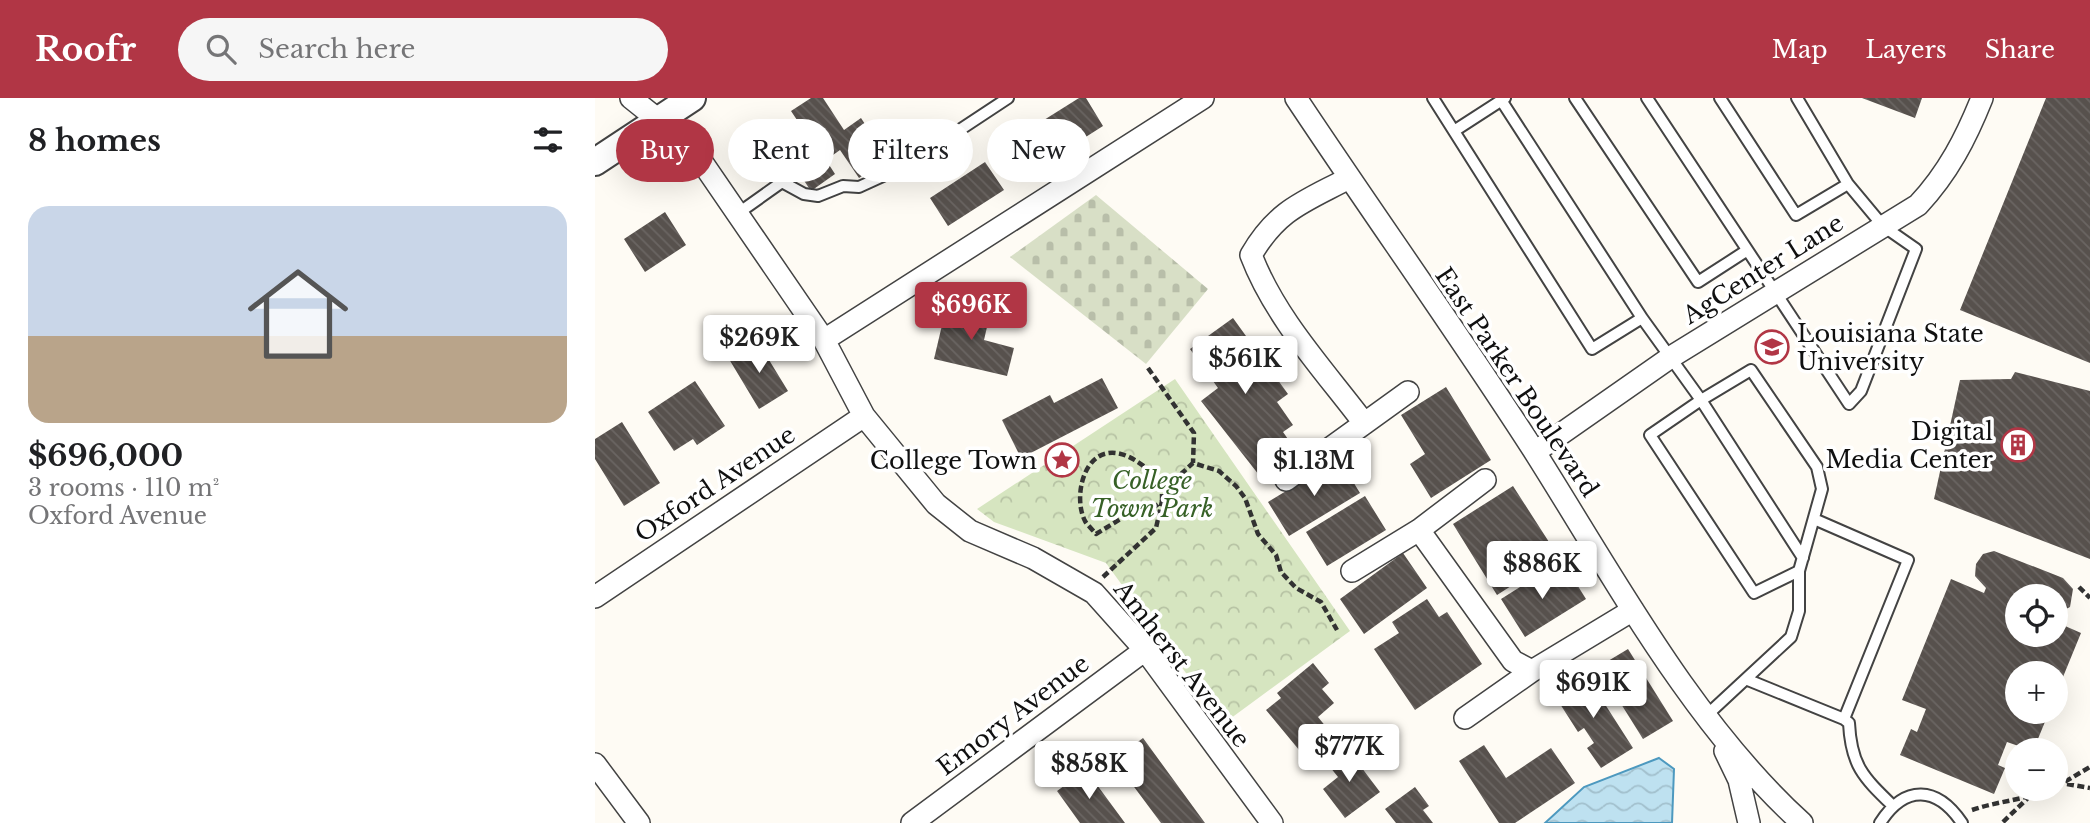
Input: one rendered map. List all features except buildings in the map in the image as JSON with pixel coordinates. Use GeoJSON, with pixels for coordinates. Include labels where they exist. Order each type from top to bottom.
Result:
{"type":"FeatureCollection","features":[{"type":"Feature","properties":{"kind":"street","name":"Amherst Avenue"},"geometry":{"type":"LineString","coordinates":[[631,98],[659,119]]}},
{"type":"Feature","properties":{"kind":"street"},"geometry":{"type":"LineString","coordinates":[[661,119],[692,98]]}},
{"type":"Feature","properties":{"kind":"street"},"geometry":{"type":"LineString","coordinates":[[824,340],[1203,98]]}},
{"type":"Feature","properties":{"kind":"street","name":"East Parker Boulevard"},"geometry":{"type":"LineString","coordinates":[[1296,98],[1535,452],[1633,610],[1723,740],[1802,823]]}},
{"type":"Feature","properties":{"kind":"street","name":"AgCenter Lane"},"geometry":{"type":"LineString","coordinates":[[1535,452],[1671,357],[1919,205],[1936,186],[1962,146],[1982,98]]}},
{"type":"Feature","properties":{"kind":"street"},"geometry":{"type":"LineString","coordinates":[[595,162],[616,148]]}},
{"type":"Feature","properties":{"kind":"street"},"geometry":{"type":"LineString","coordinates":[[1349,178],[1281,215],[1251,255],[1261,281],[1281,313],[1364,423]]}},
{"type":"Feature","properties":{"kind":"street","name":"Amherst Avenue"},"geometry":{"type":"LineString","coordinates":[[714,180],[824,340],[865,416],[936,504],[970,531],[1033,558],[1094,593],[1145,650],[1272,823]]}},
{"type":"Feature","properties":{"kind":"street"},"geometry":{"type":"LineString","coordinates":[[1286,480],[1408,392]]}},
{"type":"Feature","properties":{"kind":"street","name":"Oxford Avenue"},"geometry":{"type":"LineString","coordinates":[[595,597],[865,416]]}},
{"type":"Feature","properties":{"kind":"street"},"geometry":{"type":"LineString","coordinates":[[1352,571],[1419,530],[1485,480]]}},
{"type":"Feature","properties":{"kind":"street"},"geometry":{"type":"LineString","coordinates":[[1419,530],[1513,661],[1532,671]]}},
{"type":"Feature","properties":{"kind":"street"},"geometry":{"type":"LineString","coordinates":[[1465,718],[1532,671],[1633,610]]}},
{"type":"Feature","properties":{"kind":"street","name":"Emory Avenue"},"geometry":{"type":"LineString","coordinates":[[912,823],[1145,650]]}},
{"type":"Feature","properties":{"kind":"street"},"geometry":{"type":"LineString","coordinates":[[1707,715],[1739,780],[1749,823]]}},
{"type":"Feature","properties":{"kind":"street"},"geometry":{"type":"LineString","coordinates":[[595,765],[639,823]]}},
{"type":"Feature","properties":{"kind":"lane"},"geometry":{"type":"LineString","coordinates":[[737,214],[782,182],[804,194],[818,196],[843,186],[859,187],[905,166],[1008,98]]}},
{"type":"Feature","properties":{"kind":"lane"},"geometry":{"type":"LineString","coordinates":[[1433,98],[1592,349],[1643,318]]}},
{"type":"Feature","properties":{"kind":"lane"},"geometry":{"type":"LineString","coordinates":[[1575,98],[1698,282],[1746,251]]}},
{"type":"Feature","properties":{"kind":"lane"},"geometry":{"type":"LineString","coordinates":[[1647,98],[1849,404],[1861,391],[1916,249],[1883,226],[1848,184],[1797,98]]}},
{"type":"Feature","properties":{"kind":"lane"},"geometry":{"type":"LineString","coordinates":[[1720,98],[1796,215],[1848,184]]}},
{"type":"Feature","properties":{"kind":"lane"},"geometry":{"type":"LineString","coordinates":[[1454,131],[1503,99],[1643,318],[1701,400],[1803,558]]}},
{"type":"Feature","properties":{"kind":"lane"},"geometry":{"type":"LineString","coordinates":[[1707,715],[1748,680],[1791,637],[1799,611],[1799,571],[1822,489],[1817,467],[1751,370],[1650,435],[1754,593],[1799,571]]}},
{"type":"Feature","properties":{"kind":"lane"},"geometry":{"type":"LineString","coordinates":[[1814,519],[1908,560],[1844,719]]}},
{"type":"Feature","properties":{"kind":"lane"},"geometry":{"type":"LineString","coordinates":[[1748,680],[1849,723],[1851,749],[1863,778],[1892,805]]}},
{"type":"Feature","properties":{"kind":"lane"},"geometry":{"type":"LineString","coordinates":[[1880,823],[1892,805],[1924,795],[1941,798],[1962,823]]}},
{"type":"Feature","properties":{"kind":"path"},"geometry":{"type":"LineString","coordinates":[[1148,368],[1194,433],[1193,463],[1181,474],[1163,482]]}},
{"type":"Feature","properties":{"kind":"path"},"geometry":{"type":"LineString","coordinates":[[1162,501],[1153,508],[1127,515],[1096,534],[1085,521],[1081,494],[1084,472],[1093,461],[1113,453],[1128,456],[1163,482]]}},
{"type":"Feature","properties":{"kind":"path"},"geometry":{"type":"LineString","coordinates":[[1193,463],[1219,471],[1236,486],[1245,498],[1258,534],[1276,555],[1281,572],[1296,587],[1321,602],[1337,630]]}},
{"type":"Feature","properties":{"kind":"path"},"geometry":{"type":"LineString","coordinates":[[1094,593],[1110,568],[1156,528],[1163,482]]}},
{"type":"Feature","properties":{"kind":"path"},"geometry":{"type":"LineString","coordinates":[[2078,587],[2090,598]]}},
{"type":"Feature","properties":{"kind":"path"},"geometry":{"type":"LineString","coordinates":[[2068,781],[2090,767]]}},
{"type":"Feature","properties":{"kind":"path"},"geometry":{"type":"LineString","coordinates":[[2068,784],[2090,788]]}},
{"type":"Feature","properties":{"kind":"path"},"geometry":{"type":"LineString","coordinates":[[1972,810],[2005,800]]}},
{"type":"Feature","properties":{"kind":"path"},"geometry":{"type":"LineString","coordinates":[[2003,822],[2026,801]]}},
{"type":"Feature","properties":{"kind":"green space"},"geometry":{"type":"Polygon","coordinates":[[[1096,195],[1208,289],[1146,364],[1010,257],[1096,195]]]}},
{"type":"Feature","properties":{"kind":"green space","name":"College Town Park"},"geometry":{"type":"Polygon","coordinates":[[[1175,379],[1350,631],[1223,724],[1106,563],[994,522],[977,509],[1175,379]]]}},
{"type":"Feature","properties":{"kind":"water"},"geometry":{"type":"Polygon","coordinates":[[[1659,758],[1674,769],[1672,823],[1545,823],[1584,787],[1659,758]]]}},
{"type":"Feature","properties":{"kind":"place","name":"Louisiana State University"},"geometry":{"type":"Point","coordinates":[1772,347]}},
{"type":"Feature","properties":{"kind":"place","name":"Digital Media Center"},"geometry":{"type":"Point","coordinates":[2018,445]}},
{"type":"Feature","properties":{"kind":"place","name":"College Town"},"geometry":{"type":"Point","coordinates":[1062,460]}}]}
